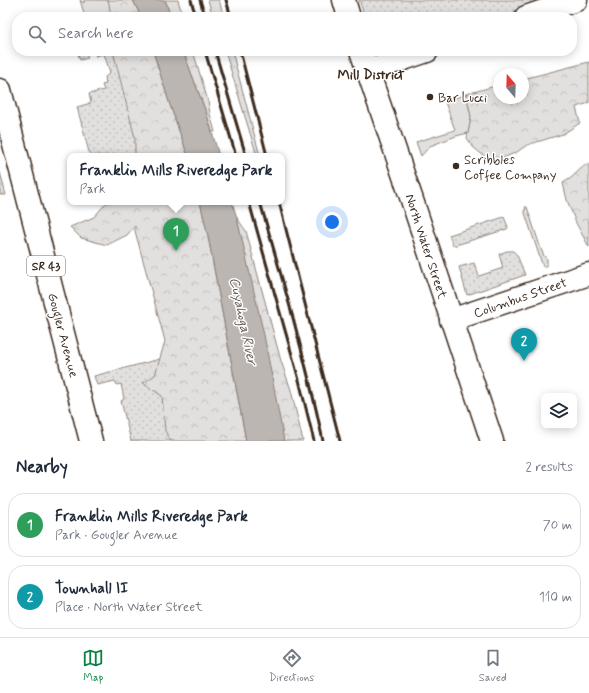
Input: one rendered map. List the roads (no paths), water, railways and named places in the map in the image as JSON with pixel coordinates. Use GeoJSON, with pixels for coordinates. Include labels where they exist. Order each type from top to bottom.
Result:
{"type":"FeatureCollection","features":[{"type":"Feature","properties":{"kind":"main road"},"geometry":{"type":"LineString","coordinates":[[344,0],[348,12]]}},
{"type":"Feature","properties":{"kind":"main road"},"geometry":{"type":"LineString","coordinates":[[541,12],[576,0]]}},
{"type":"Feature","properties":{"kind":"main road","name":"North Water Street"},"geometry":{"type":"LineString","coordinates":[[363,56],[492,441]]}},
{"type":"Feature","properties":{"kind":"main road"},"geometry":{"type":"LineString","coordinates":[[368,72],[413,56]]}},
{"type":"Feature","properties":{"kind":"main road","name":"Gougler Avenue"},"geometry":{"type":"LineString","coordinates":[[0,90],[91,441]]}},
{"type":"Feature","properties":{"kind":"main road","name":"Columbus Street"},"geometry":{"type":"LineString","coordinates":[[451,320],[589,274]]}},
{"type":"Feature","properties":{"kind":"water"},"geometry":{"type":"Polygon","coordinates":[[[133,0],[165,0],[169,12],[139,12],[133,0]]]}},
{"type":"Feature","properties":{"kind":"water"},"geometry":{"type":"Polygon","coordinates":[[[155,56],[185,56],[207,115],[218,153],[187,153],[155,56]]]}},
{"type":"Feature","properties":{"kind":"water","name":"Cuyahoga River"},"geometry":{"type":"Polygon","coordinates":[[[201,205],[233,205],[264,335],[284,441],[246,441],[208,236],[201,205]]]}},
{"type":"Feature","properties":{"kind":"railway"},"geometry":{"type":"LineString","coordinates":[[191,0],[195,12]]}},
{"type":"Feature","properties":{"kind":"railway"},"geometry":{"type":"LineString","coordinates":[[200,0],[204,12]]}},
{"type":"Feature","properties":{"kind":"railway"},"geometry":{"type":"LineString","coordinates":[[226,0],[230,12]]}},
{"type":"Feature","properties":{"kind":"railway"},"geometry":{"type":"LineString","coordinates":[[206,56],[235,153]]}},
{"type":"Feature","properties":{"kind":"railway"},"geometry":{"type":"LineString","coordinates":[[216,56],[245,153]]}},
{"type":"Feature","properties":{"kind":"railway"},"geometry":{"type":"LineString","coordinates":[[241,56],[266,153]]}},
{"type":"Feature","properties":{"kind":"railway"},"geometry":{"type":"LineString","coordinates":[[250,205],[299,380],[314,441]]}},
{"type":"Feature","properties":{"kind":"railway"},"geometry":{"type":"LineString","coordinates":[[261,205],[302,351],[323,441]]}},
{"type":"Feature","properties":{"kind":"railway"},"geometry":{"type":"LineString","coordinates":[[280,205],[340,441]]}},
{"type":"Feature","properties":{"kind":"place","name":"Bar Lucci"},"geometry":{"type":"Point","coordinates":[430,97]}},
{"type":"Feature","properties":{"kind":"place","name":"Scribbles Coffee Company"},"geometry":{"type":"Point","coordinates":[456,166]}},
{"type":"Feature","properties":{"kind":"place","name":"Franklin Mills Riveredge Park"},"geometry":{"type":"Point","coordinates":[176,251]}},
{"type":"Feature","properties":{"kind":"place","name":"Townhall II"},"geometry":{"type":"Point","coordinates":[524,361]}},
{"type":"Feature","properties":{"kind":"district","name":"Mill District"},"geometry":{"type":"Point","coordinates":[371,74]}}]}
